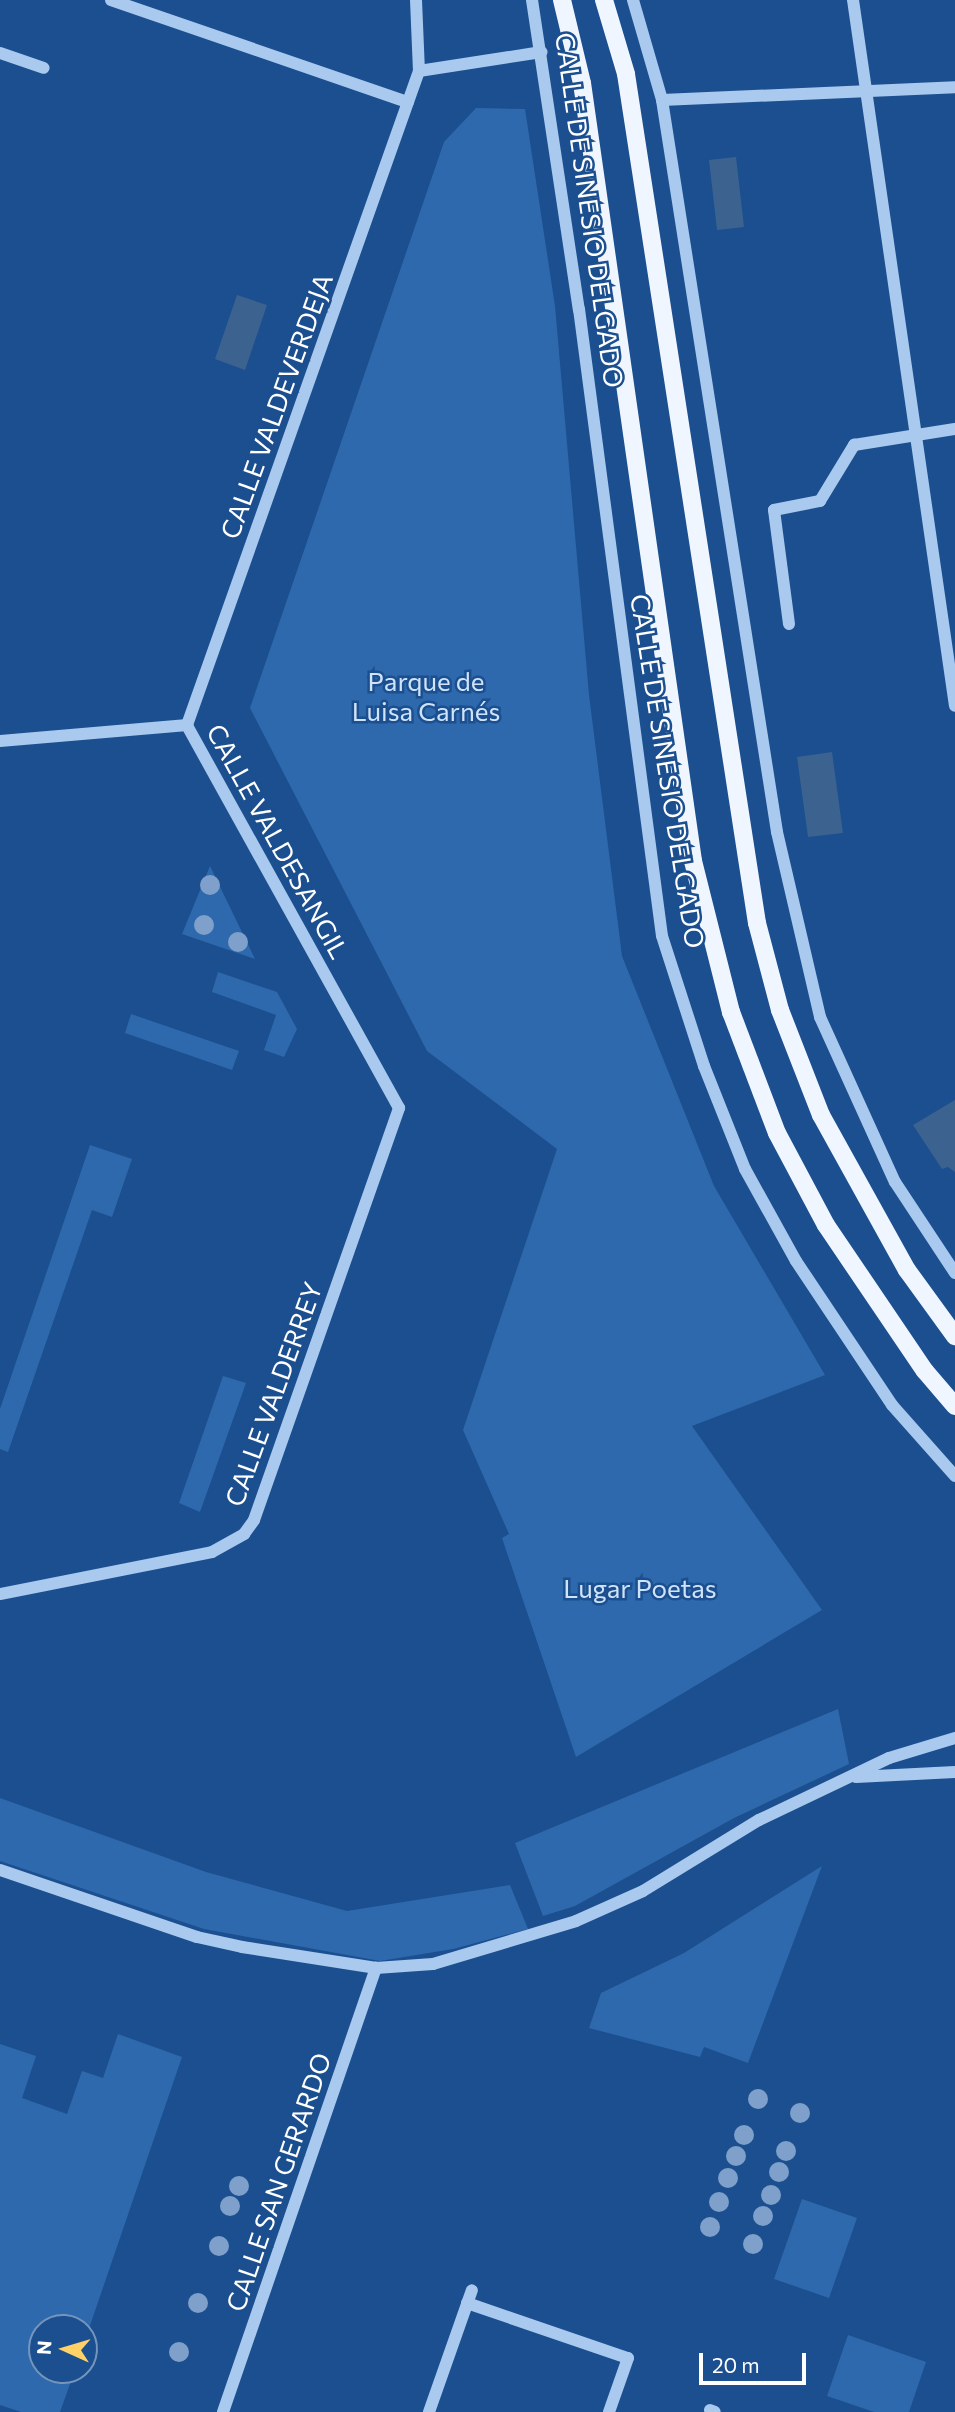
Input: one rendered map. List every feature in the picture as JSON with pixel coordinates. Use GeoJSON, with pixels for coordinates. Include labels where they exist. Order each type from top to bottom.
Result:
{"type":"FeatureCollection","features":[{"type":"Feature","properties":{"kind":"main road","name":"CALLE DE SINESIO DELGADO"},"geometry":{"type":"LineString","coordinates":[[562,0],[582,83],[693,861],[731,1012],[777,1133],[826,1225],[925,1371],[955,1406]]}},
{"type":"Feature","properties":{"kind":"main road","name":"CALLE DE SINESIO DELGADO"},"geometry":{"type":"LineString","coordinates":[[604,0],[626,74],[760,936],[780,1010],[821,1115],[907,1270],[955,1336]]}},
{"type":"Feature","properties":{"kind":"street"},"geometry":{"type":"LineString","coordinates":[[111,0],[408,102]]}},
{"type":"Feature","properties":{"kind":"street","name":"CALLE VALDEVERDEJA"},"geometry":{"type":"LineString","coordinates":[[187,725],[419,71],[416,0]]}},
{"type":"Feature","properties":{"kind":"street","name":"CALLE DE SINESIO DELGADO"},"geometry":{"type":"LineString","coordinates":[[532,0],[542,52],[662,936],[704,1066],[745,1168],[796,1261],[892,1405],[955,1476]]}},
{"type":"Feature","properties":{"kind":"street"},"geometry":{"type":"LineString","coordinates":[[633,0],[662,100],[777,832],[820,1017],[895,1182],[955,1273]]}},
{"type":"Feature","properties":{"kind":"street"},"geometry":{"type":"LineString","coordinates":[[853,0],[955,706]]}},
{"type":"Feature","properties":{"kind":"street"},"geometry":{"type":"LineString","coordinates":[[419,71],[542,52]]}},
{"type":"Feature","properties":{"kind":"street"},"geometry":{"type":"LineString","coordinates":[[0,53],[44,68]]}},
{"type":"Feature","properties":{"kind":"street"},"geometry":{"type":"LineString","coordinates":[[662,100],[868,93],[955,87]]}},
{"type":"Feature","properties":{"kind":"street"},"geometry":{"type":"LineString","coordinates":[[789,624],[774,510],[820,501],[853,446],[955,429]]}},
{"type":"Feature","properties":{"kind":"street","name":"CALLE VALDESANGIL"},"geometry":{"type":"LineString","coordinates":[[0,741],[187,725],[399,1108]]}},
{"type":"Feature","properties":{"kind":"street","name":"CALLE VALDERREY"},"geometry":{"type":"LineString","coordinates":[[0,1594],[212,1552],[244,1534],[254,1520],[399,1108]]}},
{"type":"Feature","properties":{"kind":"street"},"geometry":{"type":"LineString","coordinates":[[0,1870],[197,1937],[376,1968],[433,1964],[576,1921],[643,1891],[759,1820],[889,1758],[955,1738]]}},
{"type":"Feature","properties":{"kind":"street"},"geometry":{"type":"LineString","coordinates":[[849,1777],[955,1772]]}},
{"type":"Feature","properties":{"kind":"street","name":"CALLE SAN GERARDO"},"geometry":{"type":"LineString","coordinates":[[223,2412],[376,1968]]}},
{"type":"Feature","properties":{"kind":"street"},"geometry":{"type":"LineString","coordinates":[[429,2412],[472,2290]]}},
{"type":"Feature","properties":{"kind":"street"},"geometry":{"type":"LineString","coordinates":[[467,2303],[628,2358],[609,2412]]}},
{"type":"Feature","properties":{"kind":"green space","name":"Parque de Luisa Carnés"},"geometry":{"type":"Polygon","coordinates":[[[476,108],[525,109],[555,306],[589,695],[622,956],[714,1186],[825,1375],[692,1426],[822,1610],[576,1757],[502,1538],[509,1534],[463,1430],[557,1149],[427,1051],[250,708],[444,142],[476,108]]]}},
{"type":"Feature","properties":{"kind":"green space"},"geometry":{"type":"Polygon","coordinates":[[[210,866],[255,959],[182,934],[210,866]]]}},
{"type":"Feature","properties":{"kind":"green space"},"geometry":{"type":"Polygon","coordinates":[[[218,972],[277,992],[297,1029],[284,1057],[264,1050],[276,1015],[212,992],[218,972]]]}},
{"type":"Feature","properties":{"kind":"green space"},"geometry":{"type":"Polygon","coordinates":[[[131,1014],[239,1051],[232,1070],[125,1033],[131,1014]]]}},
{"type":"Feature","properties":{"kind":"green space"},"geometry":{"type":"Polygon","coordinates":[[[90,1145],[132,1159],[112,1217],[92,1210],[8,1452],[0,1449],[0,1409],[90,1145]]]}},
{"type":"Feature","properties":{"kind":"green space"},"geometry":{"type":"Polygon","coordinates":[[[223,1376],[246,1383],[200,1512],[179,1503],[223,1376]]]}},
{"type":"Feature","properties":{"kind":"green space"},"geometry":{"type":"Polygon","coordinates":[[[838,1709],[849,1764],[734,1818],[575,1906],[543,1916],[515,1843],[838,1709]]]}},
{"type":"Feature","properties":{"kind":"green space"},"geometry":{"type":"Polygon","coordinates":[[[0,1798],[206,1872],[347,1911],[510,1885],[528,1929],[453,1949],[380,1961],[204,1929],[0,1861],[0,1798]]]}},
{"type":"Feature","properties":{"kind":"green space"},"geometry":{"type":"Polygon","coordinates":[[[822,1866],[748,2063],[704,2047],[700,2057],[589,2028],[601,1993],[684,1953],[822,1866]]]}},
{"type":"Feature","properties":{"kind":"green space"},"geometry":{"type":"Polygon","coordinates":[[[118,2034],[182,2057],[94,2314],[28,2314],[28,2384],[70,2384],[60,2412],[21,2412],[0,2405],[0,2044],[36,2056],[22,2098],[67,2114],[82,2071],[103,2078],[118,2034]]]}},
{"type":"Feature","properties":{"kind":"green space"},"geometry":{"type":"Polygon","coordinates":[[[802,2199],[857,2218],[829,2298],[774,2279],[802,2199]]]}},
{"type":"Feature","properties":{"kind":"green space"},"geometry":{"type":"Polygon","coordinates":[[[848,2335],[926,2362],[909,2412],[874,2412],[827,2396],[848,2335]]]}},
{"type":"Feature","properties":{"kind":"shaded area"},"geometry":{"type":"Polygon","coordinates":[[[736,157],[744,227],[717,230],[709,160],[736,157]]]}},
{"type":"Feature","properties":{"kind":"shaded area"},"geometry":{"type":"Polygon","coordinates":[[[237,295],[267,305],[245,370],[215,359],[237,295]]]}},
{"type":"Feature","properties":{"kind":"shaded area"},"geometry":{"type":"Polygon","coordinates":[[[832,752],[843,833],[808,837],[797,757],[832,752]]]}},
{"type":"Feature","properties":{"kind":"shaded area"},"geometry":{"type":"Polygon","coordinates":[[[955,1100],[955,1172],[948,1167],[942,1169],[913,1125],[955,1100]]]}},
{"type":"Feature","properties":{"kind":"park label","name":"Lugar Poetas"},"geometry":{"type":"Point","coordinates":[640,1588]}}]}
